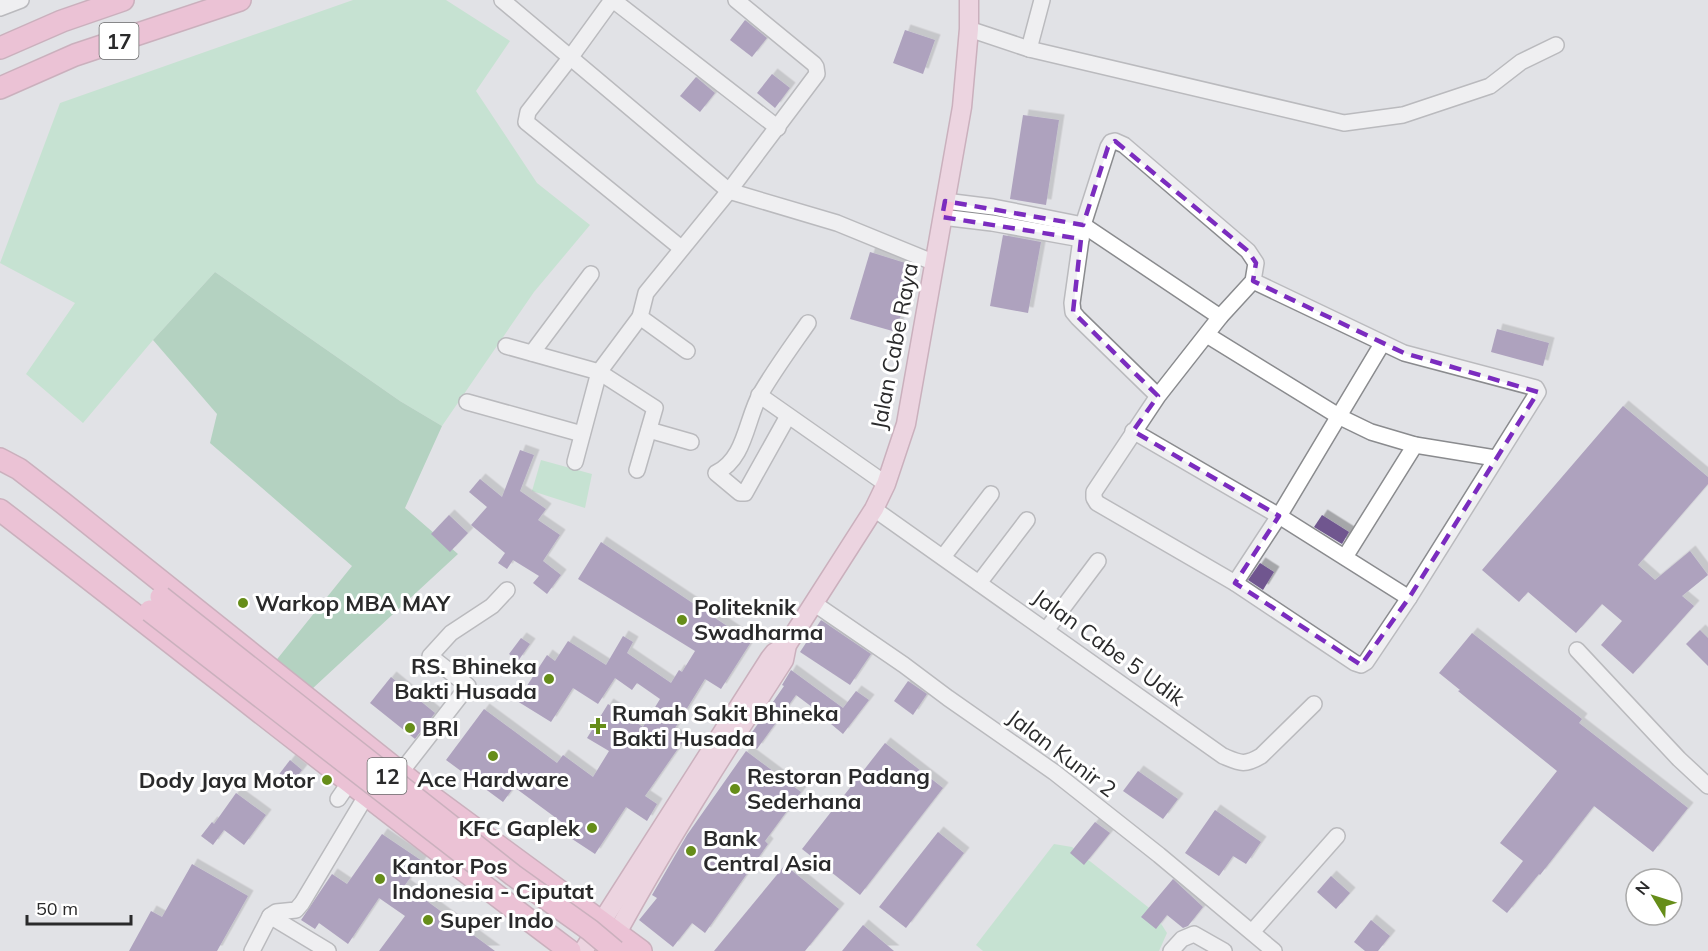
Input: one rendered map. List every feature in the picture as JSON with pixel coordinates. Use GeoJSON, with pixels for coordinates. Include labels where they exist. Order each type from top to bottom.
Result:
{"type":"FeatureCollection","features":[{"type":"Feature","properties":{"kind":"highway","name":"17"},"geometry":{"type":"LineString","coordinates":[[0,48],[62,21],[123,0]]}},
{"type":"Feature","properties":{"kind":"highway","name":"17"},"geometry":{"type":"LineString","coordinates":[[0,87],[75,55],[240,0]]}},
{"type":"Feature","properties":{"kind":"highway"},"geometry":{"type":"LineString","coordinates":[[0,459],[19,469],[63,503],[401,772],[571,897],[610,939],[641,951]]}},
{"type":"Feature","properties":{"kind":"highway","name":"12"},"geometry":{"type":"LineString","coordinates":[[0,469],[155,604],[454,848],[594,951]]}},
{"type":"Feature","properties":{"kind":"highway","name":"12"},"geometry":{"type":"LineString","coordinates":[[0,496],[155,604],[503,868],[590,930],[610,939]]}},
{"type":"Feature","properties":{"kind":"highway"},"geometry":{"type":"LineString","coordinates":[[0,510],[160,633],[344,791],[366,796],[570,951]]}},
{"type":"Feature","properties":{"kind":"highway"},"geometry":{"type":"LineString","coordinates":[[544,931],[563,921],[570,912],[571,897]]}},
{"type":"Feature","properties":{"kind":"main road","name":"Jalan Cabe Raya"},"geometry":{"type":"LineString","coordinates":[[583,951],[610,939],[770,658],[788,645],[874,509],[886,484],[906,424],[962,107],[969,29],[969,0]]}},
{"type":"Feature","properties":{"kind":"main road","name":"Jalan Cabe Raya"},"geometry":{"type":"LineString","coordinates":[[969,29],[978,0]]}},
{"type":"Feature","properties":{"kind":"street"},"geometry":{"type":"LineString","coordinates":[[0,8],[21,0]]}},
{"type":"Feature","properties":{"kind":"street"},"geometry":{"type":"LineString","coordinates":[[502,0],[729,191],[837,223],[934,263]]}},
{"type":"Feature","properties":{"kind":"street"},"geometry":{"type":"LineString","coordinates":[[681,248],[530,128],[526,122],[528,112],[613,0],[778,128]]}},
{"type":"Feature","properties":{"kind":"street"},"geometry":{"type":"LineString","coordinates":[[1029,49],[1042,0]]}},
{"type":"Feature","properties":{"kind":"street"},"geometry":{"type":"LineString","coordinates":[[575,462],[599,372],[640,317],[646,292],[729,191],[815,78],[816,67],[744,3]]}},
{"type":"Feature","properties":{"kind":"street"},"geometry":{"type":"LineString","coordinates":[[969,29],[1029,49],[1344,123],[1403,115],[1490,86],[1521,62],[1556,45]]}},
{"type":"Feature","properties":{"kind":"street"},"geometry":{"type":"LineString","coordinates":[[1158,396],[1073,312],[1072,303],[1082,232],[1108,147],[1111,142],[1115,141],[1124,145],[1248,251],[1256,263],[1253,281],[1220,317],[1158,396],[1094,492],[1094,498],[1097,503],[1235,583],[1361,665],[1366,662],[1537,395],[1536,388],[1429,360],[1382,344],[1253,281]]}},
{"type":"Feature","properties":{"kind":"street"},"geometry":{"type":"LineString","coordinates":[[943,209],[993,207],[1082,232],[1220,317]]}},
{"type":"Feature","properties":{"kind":"street"},"geometry":{"type":"LineString","coordinates":[[532,353],[591,274]]}},
{"type":"Feature","properties":{"kind":"street"},"geometry":{"type":"LineString","coordinates":[[640,317],[687,351]]}},
{"type":"Feature","properties":{"kind":"street"},"geometry":{"type":"LineString","coordinates":[[788,416],[747,491],[740,493],[717,473],[725,468],[735,456],[759,395],[808,323]]}},
{"type":"Feature","properties":{"kind":"street"},"geometry":{"type":"LineString","coordinates":[[1207,335],[1340,417],[1371,432],[1415,445],[1495,458]]}},
{"type":"Feature","properties":{"kind":"street"},"geometry":{"type":"LineString","coordinates":[[1235,583],[1340,417],[1382,344]]}},
{"type":"Feature","properties":{"kind":"street"},"geometry":{"type":"LineString","coordinates":[[506,346],[599,372],[655,408],[638,470]]}},
{"type":"Feature","properties":{"kind":"street"},"geometry":{"type":"LineString","coordinates":[[759,395],[886,484]]}},
{"type":"Feature","properties":{"kind":"street"},"geometry":{"type":"LineString","coordinates":[[467,402],[582,434]]}},
{"type":"Feature","properties":{"kind":"street"},"geometry":{"type":"LineString","coordinates":[[649,430],[691,442]]}},
{"type":"Feature","properties":{"kind":"street"},"geometry":{"type":"LineString","coordinates":[[1133,431],[1279,516],[1409,598]]}},
{"type":"Feature","properties":{"kind":"street"},"geometry":{"type":"LineString","coordinates":[[1345,557],[1415,445]]}},
{"type":"Feature","properties":{"kind":"street"},"geometry":{"type":"LineString","coordinates":[[943,556],[991,494]]}},
{"type":"Feature","properties":{"kind":"street","name":"Jalan Cabe 5 Udik"},"geometry":{"type":"LineString","coordinates":[[874,509],[1223,756],[1240,764],[1261,756],[1314,704]]}},
{"type":"Feature","properties":{"kind":"street"},"geometry":{"type":"LineString","coordinates":[[979,583],[1027,520]]}},
{"type":"Feature","properties":{"kind":"street"},"geometry":{"type":"LineString","coordinates":[[1047,630],[1098,561]]}},
{"type":"Feature","properties":{"kind":"street"},"geometry":{"type":"LineString","coordinates":[[401,772],[468,687],[430,656],[451,633],[492,606],[507,590]]}},
{"type":"Feature","properties":{"kind":"street","name":"Jalan Kunir 2"},"geometry":{"type":"LineString","coordinates":[[814,604],[1054,772],[1274,951]]}},
{"type":"Feature","properties":{"kind":"street"},"geometry":{"type":"LineString","coordinates":[[1577,650],[1679,759],[1708,786]]}},
{"type":"Feature","properties":{"kind":"street"},"geometry":{"type":"LineString","coordinates":[[252,951],[270,916],[276,912],[296,910],[302,903],[366,796]]}},
{"type":"Feature","properties":{"kind":"street"},"geometry":{"type":"LineString","coordinates":[[1252,932],[1337,836]]}},
{"type":"Feature","properties":{"kind":"street"},"geometry":{"type":"LineString","coordinates":[[270,916],[328,951]]}},
{"type":"Feature","properties":{"kind":"street"},"geometry":{"type":"LineString","coordinates":[[1171,951],[1182,939],[1194,934],[1224,951]]}},
{"type":"Feature","properties":{"kind":"highlighted area"},"geometry":{"type":"Polygon","coordinates":[[[1115,141],[1248,251],[1256,263],[1253,281],[1404,353],[1538,392],[1409,598],[1361,665],[1235,583],[1279,516],[1133,431],[1158,396],[1073,312],[1081,239],[942,217],[945,201],[1083,225],[1108,147],[1115,141]]]}},
{"type":"Feature","properties":{"kind":"green space"},"geometry":{"type":"Polygon","coordinates":[[[353,0],[446,0],[510,41],[476,91],[537,183],[590,225],[534,292],[442,426],[400,401],[215,272],[153,340],[83,423],[26,374],[75,303],[0,263],[60,103],[353,0]]]}},
{"type":"Feature","properties":{"kind":"green space"},"geometry":{"type":"Polygon","coordinates":[[[215,272],[400,401],[442,426],[405,508],[458,554],[312,689],[274,663],[352,566],[210,443],[217,414],[153,340],[215,272]]]}},
{"type":"Feature","properties":{"kind":"green space"},"geometry":{"type":"Polygon","coordinates":[[[541,460],[592,474],[585,508],[532,491],[541,460]]]}},
{"type":"Feature","properties":{"kind":"green space"},"geometry":{"type":"Polygon","coordinates":[[[1054,844],[1072,847],[1153,911],[1167,933],[1159,951],[983,951],[976,945],[1054,844]]]}},
{"type":"Feature","properties":{"kind":"building"},"geometry":{"type":"Polygon","coordinates":[[[745,20],[767,38],[752,57],[730,40],[745,20]]]}},
{"type":"Feature","properties":{"kind":"building"},"geometry":{"type":"Polygon","coordinates":[[[905,30],[935,40],[923,74],[893,63],[905,30]]]}},
{"type":"Feature","properties":{"kind":"building"},"geometry":{"type":"Polygon","coordinates":[[[772,74],[790,88],[775,108],[757,93],[772,74]]]}},
{"type":"Feature","properties":{"kind":"building"},"geometry":{"type":"Polygon","coordinates":[[[696,77],[715,93],[700,112],[680,96],[696,77]]]}},
{"type":"Feature","properties":{"kind":"building"},"geometry":{"type":"Polygon","coordinates":[[[1023,115],[1059,120],[1046,205],[1010,199],[1023,115]]]}},
{"type":"Feature","properties":{"kind":"building"},"geometry":{"type":"Polygon","coordinates":[[[1003,235],[1041,242],[1028,313],[990,306],[1003,235]]]}},
{"type":"Feature","properties":{"kind":"building"},"geometry":{"type":"Polygon","coordinates":[[[870,252],[915,266],[896,332],[850,319],[870,252]]]}},
{"type":"Feature","properties":{"kind":"building"},"geometry":{"type":"Polygon","coordinates":[[[1497,329],[1549,343],[1543,366],[1491,352],[1497,329]]]}},
{"type":"Feature","properties":{"kind":"building"},"geometry":{"type":"Polygon","coordinates":[[[1623,406],[1708,477],[1708,484],[1638,565],[1655,580],[1690,551],[1708,575],[1682,596],[1694,606],[1633,674],[1601,645],[1622,621],[1602,604],[1576,633],[1528,592],[1519,602],[1482,570],[1623,406]]]}},
{"type":"Feature","properties":{"kind":"building"},"geometry":{"type":"Polygon","coordinates":[[[520,450],[534,455],[520,491],[546,509],[538,520],[560,535],[543,561],[561,575],[547,594],[533,583],[539,576],[513,560],[507,569],[498,563],[505,553],[471,525],[487,507],[469,492],[480,479],[502,497],[520,450]]]}},
{"type":"Feature","properties":{"kind":"building"},"geometry":{"type":"Polygon","coordinates":[[[449,515],[468,533],[450,552],[431,534],[449,515]]]}},
{"type":"Feature","properties":{"kind":"building"},"geometry":{"type":"Polygon","coordinates":[[[1322,515],[1349,532],[1342,544],[1314,527],[1322,515]]]}},
{"type":"Feature","properties":{"kind":"building"},"geometry":{"type":"Polygon","coordinates":[[[601,542],[751,642],[721,689],[705,679],[672,733],[684,740],[645,796],[657,804],[647,821],[626,807],[595,854],[566,835],[571,829],[514,787],[503,802],[446,760],[484,709],[557,763],[563,755],[593,777],[609,751],[587,738],[608,704],[643,727],[660,699],[637,683],[632,690],[615,678],[598,704],[573,688],[551,722],[517,701],[547,655],[555,661],[568,641],[606,665],[623,636],[633,642],[627,653],[671,683],[679,670],[682,672],[695,651],[578,579],[601,542]]]}},
{"type":"Feature","properties":{"kind":"building"},"geometry":{"type":"Polygon","coordinates":[[[1260,563],[1274,572],[1263,590],[1248,580],[1260,563]]]}},
{"type":"Feature","properties":{"kind":"building"},"geometry":{"type":"Polygon","coordinates":[[[821,620],[871,654],[850,685],[800,652],[821,620]]]}},
{"type":"Feature","properties":{"kind":"building"},"geometry":{"type":"Polygon","coordinates":[[[1700,630],[1708,638],[1708,666],[1686,644],[1700,630]]]}},
{"type":"Feature","properties":{"kind":"building"},"geometry":{"type":"Polygon","coordinates":[[[1472,633],[1582,719],[1579,723],[1688,808],[1653,852],[1594,806],[1507,913],[1492,901],[1523,861],[1500,843],[1557,771],[1439,673],[1472,633]]]}},
{"type":"Feature","properties":{"kind":"building"},"geometry":{"type":"Polygon","coordinates":[[[521,638],[530,644],[518,661],[509,654],[521,638]]]}},
{"type":"Feature","properties":{"kind":"building"},"geometry":{"type":"Polygon","coordinates":[[[791,670],[843,708],[856,691],[869,700],[843,734],[831,724],[832,722],[796,695],[757,749],[746,741],[784,686],[782,685],[791,670]]]}},
{"type":"Feature","properties":{"kind":"building"},"geometry":{"type":"Polygon","coordinates":[[[391,677],[435,713],[415,739],[370,703],[391,677]]]}},
{"type":"Feature","properties":{"kind":"building"},"geometry":{"type":"Polygon","coordinates":[[[908,681],[927,694],[913,715],[894,701],[908,681]]]}},
{"type":"Feature","properties":{"kind":"building"},"geometry":{"type":"Polygon","coordinates":[[[885,743],[943,788],[860,895],[802,849],[885,743]]]}},
{"type":"Feature","properties":{"kind":"building"},"geometry":{"type":"Polygon","coordinates":[[[746,751],[801,792],[765,841],[768,844],[705,933],[692,923],[673,947],[639,920],[657,898],[652,895],[687,835],[746,751]]]}},
{"type":"Feature","properties":{"kind":"building"},"geometry":{"type":"Polygon","coordinates":[[[290,760],[302,770],[289,787],[277,777],[290,760]]]}},
{"type":"Feature","properties":{"kind":"building"},"geometry":{"type":"Polygon","coordinates":[[[1138,771],[1178,799],[1163,819],[1123,791],[1138,771]]]}},
{"type":"Feature","properties":{"kind":"building"},"geometry":{"type":"Polygon","coordinates":[[[236,793],[266,815],[244,845],[224,830],[213,845],[201,836],[212,822],[214,824],[236,793]]]}},
{"type":"Feature","properties":{"kind":"building"},"geometry":{"type":"Polygon","coordinates":[[[1215,810],[1261,842],[1246,864],[1233,856],[1219,876],[1185,853],[1215,810]]]}},
{"type":"Feature","properties":{"kind":"building"},"geometry":{"type":"Polygon","coordinates":[[[1095,822],[1110,833],[1084,865],[1070,853],[1095,822]]]}},
{"type":"Feature","properties":{"kind":"building"},"geometry":{"type":"Polygon","coordinates":[[[938,832],[964,853],[906,928],[879,907],[938,832]]]}},
{"type":"Feature","properties":{"kind":"building"},"geometry":{"type":"Polygon","coordinates":[[[382,834],[422,861],[405,885],[495,951],[379,951],[405,916],[379,898],[348,944],[319,923],[315,929],[301,920],[332,874],[347,884],[382,834]]]}},
{"type":"Feature","properties":{"kind":"building"},"geometry":{"type":"Polygon","coordinates":[[[192,864],[248,896],[217,951],[129,951],[151,911],[162,917],[192,864]]]}},
{"type":"Feature","properties":{"kind":"building"},"geometry":{"type":"Polygon","coordinates":[[[785,865],[839,909],[805,951],[714,951],[785,865]]]}},
{"type":"Feature","properties":{"kind":"building"},"geometry":{"type":"Polygon","coordinates":[[[1331,876],[1350,893],[1336,909],[1317,892],[1331,876]]]}},
{"type":"Feature","properties":{"kind":"building"},"geometry":{"type":"Polygon","coordinates":[[[1173,879],[1203,907],[1188,926],[1183,928],[1167,915],[1156,929],[1141,917],[1173,879]]]}},
{"type":"Feature","properties":{"kind":"building"},"geometry":{"type":"Polygon","coordinates":[[[1371,920],[1390,936],[1378,951],[1365,951],[1354,942],[1371,920]]]}},
{"type":"Feature","properties":{"kind":"building"},"geometry":{"type":"Polygon","coordinates":[[[863,925],[894,951],[842,951],[863,925]]]}},
{"type":"Feature","properties":{"kind":"place","name":"Warkop MBA MAY"},"geometry":{"type":"Point","coordinates":[243,603]}},
{"type":"Feature","properties":{"kind":"place","name":"Politeknik Swadharma"},"geometry":{"type":"Point","coordinates":[682,620]}},
{"type":"Feature","properties":{"kind":"place","name":"RS. Bhineka Bakti Husada"},"geometry":{"type":"Point","coordinates":[549,679]}},
{"type":"Feature","properties":{"kind":"place","name":"Rumah Sakit Bhineka Bakti Husada"},"geometry":{"type":"Point","coordinates":[598,726]}},
{"type":"Feature","properties":{"kind":"place","name":"BRI"},"geometry":{"type":"Point","coordinates":[410,728]}},
{"type":"Feature","properties":{"kind":"place","name":"Ace Hardware"},"geometry":{"type":"Point","coordinates":[493,756]}},
{"type":"Feature","properties":{"kind":"place","name":"Dody Jaya Motor"},"geometry":{"type":"Point","coordinates":[327,780]}},
{"type":"Feature","properties":{"kind":"place","name":"Restoran Padang Sederhana"},"geometry":{"type":"Point","coordinates":[735,789]}},
{"type":"Feature","properties":{"kind":"place","name":"KFC Gaplek"},"geometry":{"type":"Point","coordinates":[592,828]}},
{"type":"Feature","properties":{"kind":"place","name":"Bank Central Asia"},"geometry":{"type":"Point","coordinates":[691,851]}},
{"type":"Feature","properties":{"kind":"place","name":"Kantor Pos Indonesia - Ciputat"},"geometry":{"type":"Point","coordinates":[380,879]}},
{"type":"Feature","properties":{"kind":"place","name":"Super Indo"},"geometry":{"type":"Point","coordinates":[428,920]}}]}
